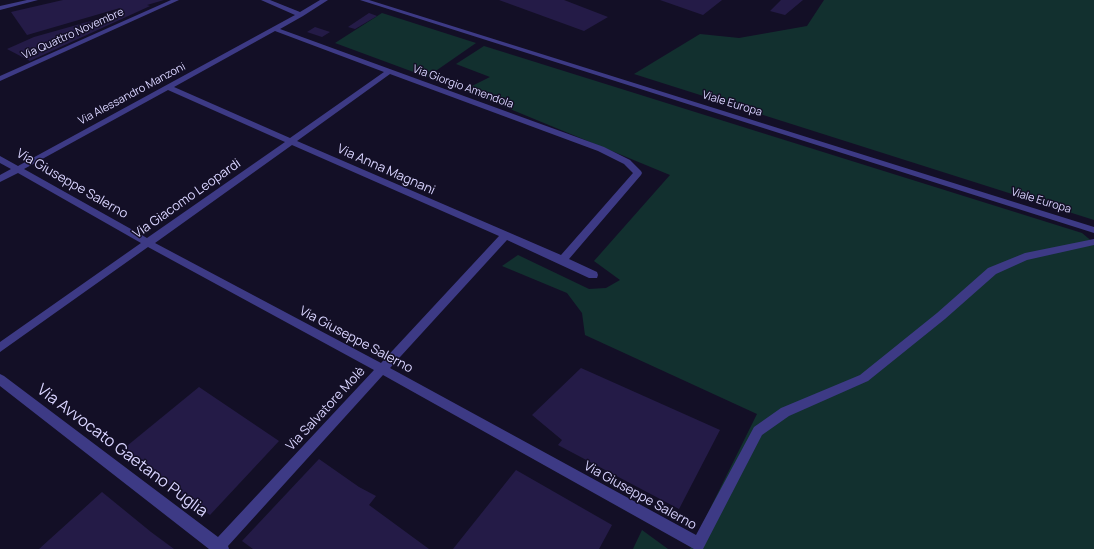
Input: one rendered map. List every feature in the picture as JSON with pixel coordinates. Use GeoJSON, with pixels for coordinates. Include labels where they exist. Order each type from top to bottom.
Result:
{"type":"FeatureCollection","features":[{"type":"Feature","properties":{"kind":"street"},"geometry":{"type":"LineString","coordinates":[[0,8],[35,0]]}},
{"type":"Feature","properties":{"kind":"street","name":"Via Quattro Novembre"},"geometry":{"type":"LineString","coordinates":[[0,79],[176,0]]}},
{"type":"Feature","properties":{"kind":"street"},"geometry":{"type":"LineString","coordinates":[[264,0],[301,15]]}},
{"type":"Feature","properties":{"kind":"street","name":"Via Alessandro Manzoni"},"geometry":{"type":"LineString","coordinates":[[0,179],[301,15],[325,0]]}},
{"type":"Feature","properties":{"kind":"street","name":"Viale Europa"},"geometry":{"type":"LineString","coordinates":[[363,0],[1094,230]]}},
{"type":"Feature","properties":{"kind":"street","name":"Via Giorgio Amendola"},"geometry":{"type":"LineString","coordinates":[[275,29],[388,72],[601,149],[627,162],[638,174],[563,260]]}},
{"type":"Feature","properties":{"kind":"street","name":"Via Giacomo Leopardi"},"geometry":{"type":"LineString","coordinates":[[0,348],[388,72]]}},
{"type":"Feature","properties":{"kind":"street","name":"Via Anna Magnani"},"geometry":{"type":"LineString","coordinates":[[168,88],[563,260],[593,275]]}},
{"type":"Feature","properties":{"kind":"street","name":"Via Giuseppe Salerno"},"geometry":{"type":"LineString","coordinates":[[0,159],[148,243],[382,369],[699,544],[758,431],[785,412],[864,378],[941,316],[992,271],[1025,257],[1094,242]]}},
{"type":"Feature","properties":{"kind":"street","name":"Via Salvatore Molè"},"geometry":{"type":"LineString","coordinates":[[219,548],[505,236]]}},
{"type":"Feature","properties":{"kind":"street","name":"Via Avvocato Gaetano Puglia"},"geometry":{"type":"LineString","coordinates":[[0,379],[219,548]]}},
{"type":"Feature","properties":{"kind":"green space"},"geometry":{"type":"Polygon","coordinates":[[[824,0],[1094,0],[1094,220],[634,74],[700,34],[739,38],[807,26],[824,0]]]}},
{"type":"Feature","properties":{"kind":"green space"},"geometry":{"type":"Polygon","coordinates":[[[382,13],[476,43],[427,77],[335,43],[382,13]]]}},
{"type":"Feature","properties":{"kind":"green space"},"geometry":{"type":"Polygon","coordinates":[[[484,46],[1082,233],[1094,243],[1094,549],[690,549],[757,414],[585,335],[582,313],[567,293],[502,266],[518,255],[589,289],[606,288],[620,280],[594,261],[670,175],[464,90],[490,77],[456,64],[484,46]]]}},
{"type":"Feature","properties":{"kind":"green space"},"geometry":{"type":"Polygon","coordinates":[[[642,530],[668,549],[633,549],[642,530]]]}},
{"type":"Feature","properties":{"kind":"building"},"geometry":{"type":"Polygon","coordinates":[[[63,0],[164,0],[147,5],[150,6],[30,61],[7,49],[34,37],[123,12],[120,8],[27,35],[11,12],[63,0]]]}},
{"type":"Feature","properties":{"kind":"building"},"geometry":{"type":"Polygon","coordinates":[[[499,0],[564,0],[608,17],[584,31],[499,0]]]}},
{"type":"Feature","properties":{"kind":"building"},"geometry":{"type":"Polygon","coordinates":[[[660,0],[722,0],[703,15],[660,0]]]}},
{"type":"Feature","properties":{"kind":"building"},"geometry":{"type":"Polygon","coordinates":[[[781,0],[803,0],[785,15],[770,11],[781,0]]]}},
{"type":"Feature","properties":{"kind":"building"},"geometry":{"type":"Polygon","coordinates":[[[369,13],[377,16],[355,29],[348,27],[369,13]]]}},
{"type":"Feature","properties":{"kind":"building"},"geometry":{"type":"Polygon","coordinates":[[[315,27],[330,32],[322,37],[307,32],[315,27]]]}},
{"type":"Feature","properties":{"kind":"building"},"geometry":{"type":"Polygon","coordinates":[[[581,368],[720,430],[679,509],[558,445],[562,440],[532,415],[581,368]]]}},
{"type":"Feature","properties":{"kind":"building"},"geometry":{"type":"Polygon","coordinates":[[[199,387],[279,441],[210,515],[122,450],[199,387]]]}},
{"type":"Feature","properties":{"kind":"building"},"geometry":{"type":"Polygon","coordinates":[[[319,459],[359,487],[376,496],[369,505],[429,549],[253,549],[242,541],[319,459]]]}},
{"type":"Feature","properties":{"kind":"building"},"geometry":{"type":"Polygon","coordinates":[[[516,470],[612,525],[599,549],[453,549],[516,470]]]}},
{"type":"Feature","properties":{"kind":"building"},"geometry":{"type":"Polygon","coordinates":[[[102,492],[151,532],[174,549],[39,549],[102,492]]]}}]}
